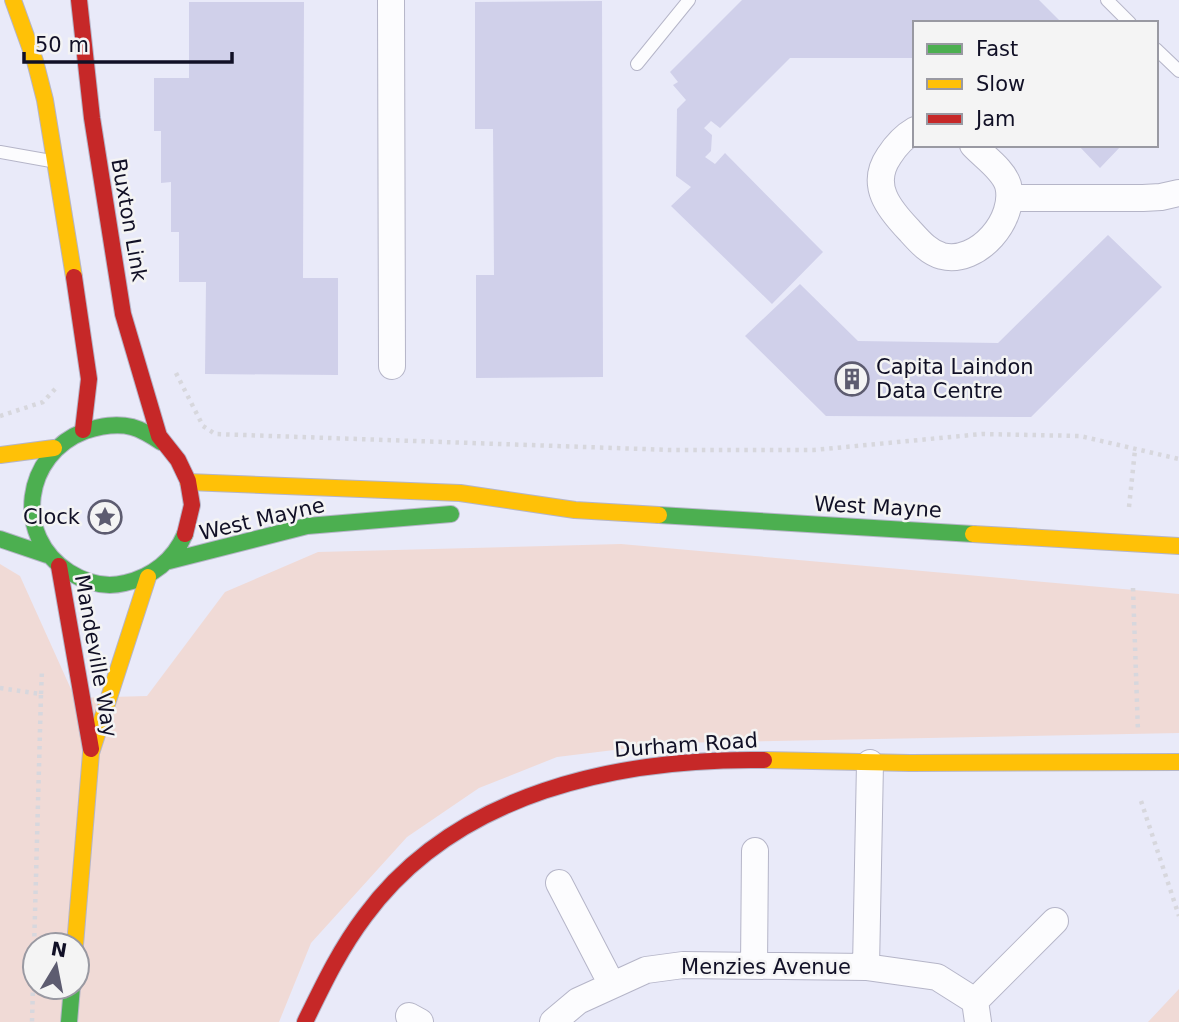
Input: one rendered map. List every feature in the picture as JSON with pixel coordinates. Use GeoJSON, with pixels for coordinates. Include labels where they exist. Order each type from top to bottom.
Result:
{"type":"FeatureCollection","features":[{"type":"Feature","properties":{"kind":"main road"},"geometry":{"type":"LineString","coordinates":[[13,0],[35,61],[44,100],[87,358],[89,379],[83,430]]}},
{"type":"Feature","properties":{"kind":"main road","name":"Buxton Link"},"geometry":{"type":"LineString","coordinates":[[79,0],[82,50],[95,142],[128,336],[162,442]]}},
{"type":"Feature","properties":{"kind":"main road"},"geometry":{"type":"LineString","coordinates":[[0,539],[53,561],[79,579],[102,585],[125,584],[148,577],[169,561],[182,544],[190,524],[192,503],[188,482],[178,460],[162,442],[137,429],[110,424],[83,430],[67,437],[54,448],[40,467],[32,488],[30,512],[36,534],[53,561]]}},
{"type":"Feature","properties":{"kind":"main road"},"geometry":{"type":"LineString","coordinates":[[0,456],[54,448]]}},
{"type":"Feature","properties":{"kind":"main road","name":"West Mayne"},"geometry":{"type":"LineString","coordinates":[[188,482],[460,493],[575,510],[1179,546]]}},
{"type":"Feature","properties":{"kind":"main road","name":"West Mayne"},"geometry":{"type":"LineString","coordinates":[[491,513],[575,510]]}},
{"type":"Feature","properties":{"kind":"main road","name":"West Mayne"},"geometry":{"type":"LineString","coordinates":[[169,561],[233,547],[307,526],[408,516],[464,514]]}},
{"type":"Feature","properties":{"kind":"main road","name":"Mandeville Way"},"geometry":{"type":"LineString","coordinates":[[53,561],[91,753]]}},
{"type":"Feature","properties":{"kind":"main road","name":"Mandeville Way"},"geometry":{"type":"LineString","coordinates":[[76,931],[91,753],[148,577]]}},
{"type":"Feature","properties":{"kind":"main road","name":"Durham Road"},"geometry":{"type":"LineString","coordinates":[[305,1022],[336,955],[382,894],[410,866],[469,823],[506,804],[554,785],[606,771],[674,762],[1179,762]]}},
{"type":"Feature","properties":{"kind":"main road"},"geometry":{"type":"LineString","coordinates":[[69,1022],[71,1001]]}},
{"type":"Feature","properties":{"kind":"street"},"geometry":{"type":"LineString","coordinates":[[391,0],[392,366]]}},
{"type":"Feature","properties":{"kind":"street"},"geometry":{"type":"LineString","coordinates":[[913,131],[905,135],[886,160],[880,184],[882,194],[896,217],[922,245],[945,257],[973,252],[995,233],[1002,224],[1010,198],[1007,183],[999,170],[975,147]]}},
{"type":"Feature","properties":{"kind":"street"},"geometry":{"type":"LineString","coordinates":[[1010,198],[1143,198],[1179,193]]}},
{"type":"Feature","properties":{"kind":"street","name":"Menzies Avenue"},"geometry":{"type":"LineString","coordinates":[[866,967],[870,763]]}},
{"type":"Feature","properties":{"kind":"street"},"geometry":{"type":"LineString","coordinates":[[754,966],[755,851]]}},
{"type":"Feature","properties":{"kind":"street"},"geometry":{"type":"LineString","coordinates":[[559,883],[612,985]]}},
{"type":"Feature","properties":{"kind":"street"},"geometry":{"type":"LineString","coordinates":[[977,1012],[1055,921]]}},
{"type":"Feature","properties":{"kind":"street","name":"Menzies Avenue"},"geometry":{"type":"LineString","coordinates":[[553,1022],[578,1001],[646,970],[683,965],[866,967],[937,977],[977,1012]]}},
{"type":"Feature","properties":{"kind":"lane"},"geometry":{"type":"LineString","coordinates":[[637,64],[689,0]]}},
{"type":"Feature","properties":{"kind":"lane"},"geometry":{"type":"LineString","coordinates":[[1107,0],[1128,21]]}},
{"type":"Feature","properties":{"kind":"lane"},"geometry":{"type":"LineString","coordinates":[[1158,51],[1179,71]]}},
{"type":"Feature","properties":{"kind":"lane"},"geometry":{"type":"LineString","coordinates":[[0,152],[54,162]]}},
{"type":"Feature","properties":{"kind":"path"},"geometry":{"type":"LineString","coordinates":[[174,369],[203,426],[215,434],[684,450],[814,450],[982,434],[1080,436],[1179,459]]}},
{"type":"Feature","properties":{"kind":"path"},"geometry":{"type":"LineString","coordinates":[[0,416],[43,402],[62,382]]}},
{"type":"Feature","properties":{"kind":"path"},"geometry":{"type":"LineString","coordinates":[[1129,508],[1135,450]]}},
{"type":"Feature","properties":{"kind":"path"},"geometry":{"type":"LineString","coordinates":[[1133,588],[1138,737]]}},
{"type":"Feature","properties":{"kind":"path"},"geometry":{"type":"LineString","coordinates":[[0,688],[41,694],[32,1022]]}},
{"type":"Feature","properties":{"kind":"path"},"geometry":{"type":"LineString","coordinates":[[1141,802],[1179,916]]}},
{"type":"Feature","properties":{"kind":"shaded area"},"geometry":{"type":"Polygon","coordinates":[[[621,544],[1179,594],[1179,733],[671,743],[557,757],[479,788],[407,837],[311,943],[279,1022],[0,1022],[0,564],[20,576],[75,698],[147,696],[225,592],[318,552],[621,544]]]}},
{"type":"Feature","properties":{"kind":"shaded area"},"geometry":{"type":"Polygon","coordinates":[[[1179,989],[1179,1022],[1148,1022],[1179,989]]]}},
{"type":"Feature","properties":{"kind":"building"},"geometry":{"type":"Polygon","coordinates":[[[742,0],[1039,0],[1060,21],[913,21],[913,58],[790,58],[720,128],[711,121],[704,128],[712,135],[711,151],[705,157],[715,164],[725,153],[823,252],[772,304],[671,206],[691,187],[676,176],[677,109],[686,100],[673,85],[678,82],[670,72],[742,0]]]}},
{"type":"Feature","properties":{"kind":"building"},"geometry":{"type":"Polygon","coordinates":[[[602,1],[603,377],[476,378],[476,275],[494,275],[493,129],[475,129],[475,2],[602,1]]]}},
{"type":"Feature","properties":{"kind":"building"},"geometry":{"type":"Polygon","coordinates":[[[189,2],[304,2],[303,278],[338,278],[338,375],[205,374],[206,282],[179,282],[179,232],[171,232],[171,182],[161,183],[161,131],[154,131],[154,78],[189,78],[189,2]]]}},
{"type":"Feature","properties":{"kind":"building"},"geometry":{"type":"Polygon","coordinates":[[[1080,147],[1120,147],[1100,168],[1080,147]]]}},
{"type":"Feature","properties":{"kind":"building"},"geometry":{"type":"Polygon","coordinates":[[[1108,235],[1162,287],[1031,417],[826,416],[745,336],[800,284],[858,341],[998,343],[1108,235]]]}},
{"type":"Feature","properties":{"kind":"traffic: fast"},"geometry":{"type":"LineString","coordinates":[[161,442],[136,428],[114,425],[85,431],[64,442],[49,458],[38,476],[33,497],[33,518],[39,538],[51,557],[75,576],[103,584],[125,583],[153,572],[175,552],[185,534]]}},
{"type":"Feature","properties":{"kind":"traffic: fast"},"geometry":{"type":"LineString","coordinates":[[169,561],[307,526],[451,514]]}},
{"type":"Feature","properties":{"kind":"traffic: fast"},"geometry":{"type":"LineString","coordinates":[[659,515],[973,534]]}},
{"type":"Feature","properties":{"kind":"traffic: fast"},"geometry":{"type":"LineString","coordinates":[[0,539],[47,555]]}},
{"type":"Feature","properties":{"kind":"traffic: fast"},"geometry":{"type":"LineString","coordinates":[[69,1022],[71,1001]]}},
{"type":"Feature","properties":{"kind":"traffic: slow"},"geometry":{"type":"LineString","coordinates":[[13,0],[35,61],[45,100],[74,277]]}},
{"type":"Feature","properties":{"kind":"traffic: slow"},"geometry":{"type":"LineString","coordinates":[[0,455],[54,448]]}},
{"type":"Feature","properties":{"kind":"traffic: slow"},"geometry":{"type":"LineString","coordinates":[[188,482],[460,493],[575,510],[659,515]]}},
{"type":"Feature","properties":{"kind":"traffic: slow"},"geometry":{"type":"LineString","coordinates":[[973,534],[1179,546]]}},
{"type":"Feature","properties":{"kind":"traffic: slow"},"geometry":{"type":"LineString","coordinates":[[76,931],[91,753],[148,577]]}},
{"type":"Feature","properties":{"kind":"traffic: slow"},"geometry":{"type":"LineString","coordinates":[[764,760],[910,763],[1179,762]]}},
{"type":"Feature","properties":{"kind":"traffic: jam"},"geometry":{"type":"LineString","coordinates":[[79,0],[92,118],[123,314],[159,436],[178,460],[188,481],[192,505],[185,534]]}},
{"type":"Feature","properties":{"kind":"traffic: jam"},"geometry":{"type":"LineString","coordinates":[[74,277],[89,379],[83,430]]}},
{"type":"Feature","properties":{"kind":"traffic: jam"},"geometry":{"type":"LineString","coordinates":[[59,566],[91,749]]}},
{"type":"Feature","properties":{"kind":"traffic: jam"},"geometry":{"type":"LineString","coordinates":[[305,1022],[332,968],[365,916],[402,874],[445,839],[493,812],[544,791],[598,776],[653,766],[764,760]]}},
{"type":"Feature","properties":{"kind":"place","name":"Capita Laindon Data Centre"},"geometry":{"type":"Point","coordinates":[852,379]}},
{"type":"Feature","properties":{"kind":"place","name":"Clock"},"geometry":{"type":"Point","coordinates":[105,517]}}]}
